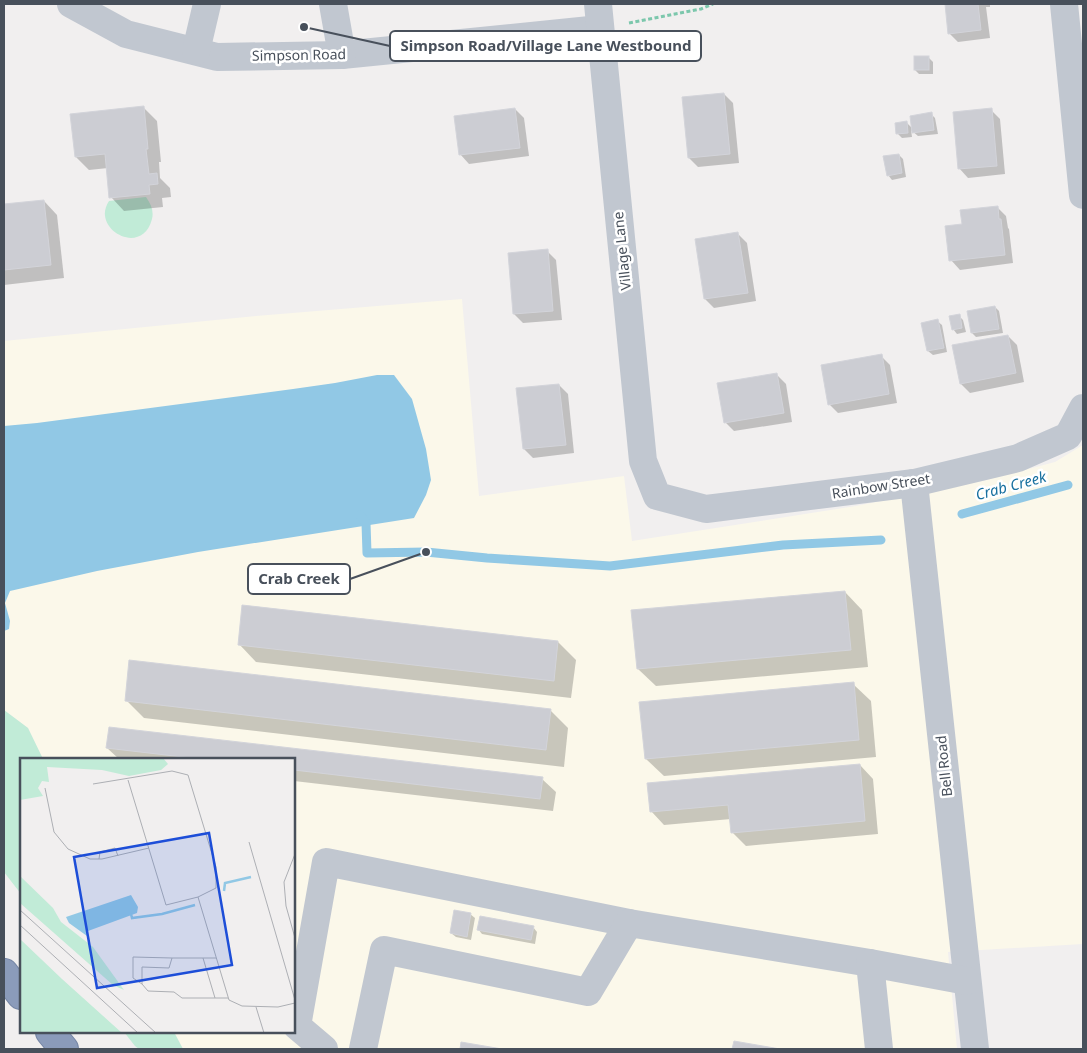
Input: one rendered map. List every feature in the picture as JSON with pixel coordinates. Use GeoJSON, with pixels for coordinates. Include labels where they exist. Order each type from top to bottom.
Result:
{"type":"FeatureCollection","features":[{"type":"Feature","properties":{"kind":"highway"},"geometry":{"type":"LineString","coordinates":[[4,972],[20,994]]}},
{"type":"Feature","properties":{"kind":"highway"},"geometry":{"type":"LineString","coordinates":[[51,1033],[64,1049]]}},
{"type":"Feature","properties":{"kind":"street","name":"Simpson Road"},"geometry":{"type":"LineString","coordinates":[[71,4],[126,34],[217,57],[342,55],[599,16]]}},
{"type":"Feature","properties":{"kind":"street"},"geometry":{"type":"LineString","coordinates":[[196,51],[207,4]]}},
{"type":"Feature","properties":{"kind":"street"},"geometry":{"type":"LineString","coordinates":[[333,4],[342,55]]}},
{"type":"Feature","properties":{"kind":"street"},"geometry":{"type":"LineString","coordinates":[[1064,4],[1083,195]]}},
{"type":"Feature","properties":{"kind":"street","name":"Village Lane"},"geometry":{"type":"LineString","coordinates":[[599,16],[643,461],[657,496]]}},
{"type":"Feature","properties":{"kind":"street","name":"Rainbow Street"},"geometry":{"type":"LineString","coordinates":[[657,496],[706,509],[914,482],[1018,458],[1068,436],[1083,408]]}},
{"type":"Feature","properties":{"kind":"street","name":"Bell Road"},"geometry":{"type":"LineString","coordinates":[[914,482],[975,1049]]}},
{"type":"Feature","properties":{"kind":"street"},"geometry":{"type":"LineString","coordinates":[[324,1049],[297,1026],[326,862],[629,923],[968,981]]}},
{"type":"Feature","properties":{"kind":"street"},"geometry":{"type":"LineString","coordinates":[[363,1049],[384,950],[588,992],[629,923]]}},
{"type":"Feature","properties":{"kind":"street"},"geometry":{"type":"LineString","coordinates":[[870,963],[879,1049]]}},
{"type":"Feature","properties":{"kind":"path"},"geometry":{"type":"LineString","coordinates":[[599,16],[701,9],[713,4]]}},
{"type":"Feature","properties":{"kind":"shaded area"},"geometry":{"type":"Polygon","coordinates":[[[462,299],[479,496],[624,476],[632,541],[856,506],[982,481],[1055,462],[1083,445],[1083,944],[948,952],[957,1049],[183,1049],[175,1033],[295,1033],[295,758],[43,758],[28,728],[4,710],[4,341],[256,316],[462,299]]]}},
{"type":"Feature","properties":{"kind":"green space"},"geometry":{"type":"Polygon","coordinates":[[[146,197],[153,213],[147,231],[138,237],[129,238],[120,235],[112,229],[106,221],[105,211],[109,201],[146,197]]]}},
{"type":"Feature","properties":{"kind":"green space"},"geometry":{"type":"Polygon","coordinates":[[[4,710],[28,728],[43,758],[20,758],[20,893],[4,872],[4,710]]]}},
{"type":"Feature","properties":{"kind":"green space"},"geometry":{"type":"Polygon","coordinates":[[[125,1033],[175,1033],[183,1049],[139,1049],[125,1033]]]}},
{"type":"Feature","properties":{"kind":"water"},"geometry":{"type":"Polygon","coordinates":[[[377,375],[394,375],[412,399],[426,449],[431,480],[426,495],[414,518],[198,552],[97,571],[10,591],[5,603],[10,621],[9,629],[4,631],[4,426],[293,389],[377,375]]]}},
{"type":"Feature","properties":{"kind":"building"},"geometry":{"type":"Polygon","coordinates":[[[945,4],[978,4],[981,30],[948,34],[945,4]]]}},
{"type":"Feature","properties":{"kind":"building"},"geometry":{"type":"Polygon","coordinates":[[[914,56],[929,56],[929,70],[914,70],[914,56]]]}},
{"type":"Feature","properties":{"kind":"building"},"geometry":{"type":"Polygon","coordinates":[[[724,93],[730,154],[688,158],[682,97],[724,93]]]}},
{"type":"Feature","properties":{"kind":"building"},"geometry":{"type":"Polygon","coordinates":[[[144,106],[149,174],[157,173],[158,184],[149,185],[150,194],[109,198],[105,154],[75,157],[70,114],[144,106]]]}},
{"type":"Feature","properties":{"kind":"building"},"geometry":{"type":"Polygon","coordinates":[[[515,108],[520,148],[459,155],[454,116],[515,108]]]}},
{"type":"Feature","properties":{"kind":"building"},"geometry":{"type":"Polygon","coordinates":[[[992,108],[997,166],[958,169],[953,112],[992,108]]]}},
{"type":"Feature","properties":{"kind":"building"},"geometry":{"type":"Polygon","coordinates":[[[932,112],[934,130],[912,133],[910,116],[932,112]]]}},
{"type":"Feature","properties":{"kind":"building"},"geometry":{"type":"Polygon","coordinates":[[[907,121],[908,133],[896,134],[895,123],[907,121]]]}},
{"type":"Feature","properties":{"kind":"building"},"geometry":{"type":"Polygon","coordinates":[[[899,154],[902,173],[887,176],[883,156],[899,154]]]}},
{"type":"Feature","properties":{"kind":"building"},"geometry":{"type":"Polygon","coordinates":[[[44,200],[51,265],[4,270],[4,204],[44,200]]]}},
{"type":"Feature","properties":{"kind":"building"},"geometry":{"type":"Polygon","coordinates":[[[998,206],[1005,255],[949,261],[945,226],[962,224],[960,210],[998,206]]]}},
{"type":"Feature","properties":{"kind":"building"},"geometry":{"type":"Polygon","coordinates":[[[738,232],[748,293],[704,299],[695,239],[738,232]]]}},
{"type":"Feature","properties":{"kind":"building"},"geometry":{"type":"Polygon","coordinates":[[[548,249],[553,311],[513,314],[508,253],[548,249]]]}},
{"type":"Feature","properties":{"kind":"building"},"geometry":{"type":"Polygon","coordinates":[[[995,306],[999,329],[971,333],[967,311],[995,306]]]}},
{"type":"Feature","properties":{"kind":"building"},"geometry":{"type":"Polygon","coordinates":[[[960,314],[962,328],[952,330],[949,316],[960,314]]]}},
{"type":"Feature","properties":{"kind":"building"},"geometry":{"type":"Polygon","coordinates":[[[938,319],[944,348],[927,351],[921,323],[938,319]]]}},
{"type":"Feature","properties":{"kind":"building"},"geometry":{"type":"Polygon","coordinates":[[[1008,335],[1016,373],[960,384],[952,345],[1008,335]]]}},
{"type":"Feature","properties":{"kind":"building"},"geometry":{"type":"Polygon","coordinates":[[[882,354],[889,394],[828,405],[821,365],[882,354]]]}},
{"type":"Feature","properties":{"kind":"building"},"geometry":{"type":"Polygon","coordinates":[[[777,373],[784,413],[724,423],[717,383],[777,373]]]}},
{"type":"Feature","properties":{"kind":"building"},"geometry":{"type":"Polygon","coordinates":[[[559,384],[566,445],[523,449],[516,388],[559,384]]]}},
{"type":"Feature","properties":{"kind":"building"},"geometry":{"type":"Polygon","coordinates":[[[845,591],[851,650],[637,669],[631,610],[845,591]]]}},
{"type":"Feature","properties":{"kind":"building"},"geometry":{"type":"Polygon","coordinates":[[[242,605],[558,641],[554,681],[238,645],[242,605]]]}},
{"type":"Feature","properties":{"kind":"building"},"geometry":{"type":"Polygon","coordinates":[[[129,660],[551,709],[546,750],[125,701],[129,660]]]}},
{"type":"Feature","properties":{"kind":"building"},"geometry":{"type":"Polygon","coordinates":[[[854,682],[859,740],[645,759],[639,702],[854,682]]]}},
{"type":"Feature","properties":{"kind":"building"},"geometry":{"type":"Polygon","coordinates":[[[109,727],[543,777],[540,799],[295,770],[295,758],[191,758],[106,748],[109,727]]]}},
{"type":"Feature","properties":{"kind":"building"},"geometry":{"type":"Polygon","coordinates":[[[860,764],[865,821],[731,833],[728,805],[650,812],[647,783],[860,764]]]}},
{"type":"Feature","properties":{"kind":"building"},"geometry":{"type":"Polygon","coordinates":[[[454,910],[471,913],[467,937],[450,933],[454,910]]]}},
{"type":"Feature","properties":{"kind":"building"},"geometry":{"type":"Polygon","coordinates":[[[480,916],[534,926],[531,940],[477,930],[480,916]]]}},
{"type":"Feature","properties":{"kind":"building"},"geometry":{"type":"Polygon","coordinates":[[[734,1041],[780,1049],[732,1049],[734,1041]]]}},
{"type":"Feature","properties":{"kind":"building"},"geometry":{"type":"Polygon","coordinates":[[[461,1042],[502,1049],[460,1049],[461,1042]]]}},
{"type":"Feature","properties":{"kind":"waterway","name":"Crab Creek"},"geometry":{"type":"LineString","coordinates":[[962,514],[1068,485]]}},
{"type":"Feature","properties":{"kind":"waterway","name":"Crab Creek"},"geometry":{"type":"LineString","coordinates":[[360,515],[366,523],[367,553],[426,552],[610,566],[783,545],[881,540]]}},
{"type":"Feature","properties":{"kind":"place","name":"Simpson Road/Village Lane Westbound"},"geometry":{"type":"Point","coordinates":[304,27]}},
{"type":"Feature","properties":{"kind":"place","name":"Crab Creek"},"geometry":{"type":"Point","coordinates":[426,552]}}]}
